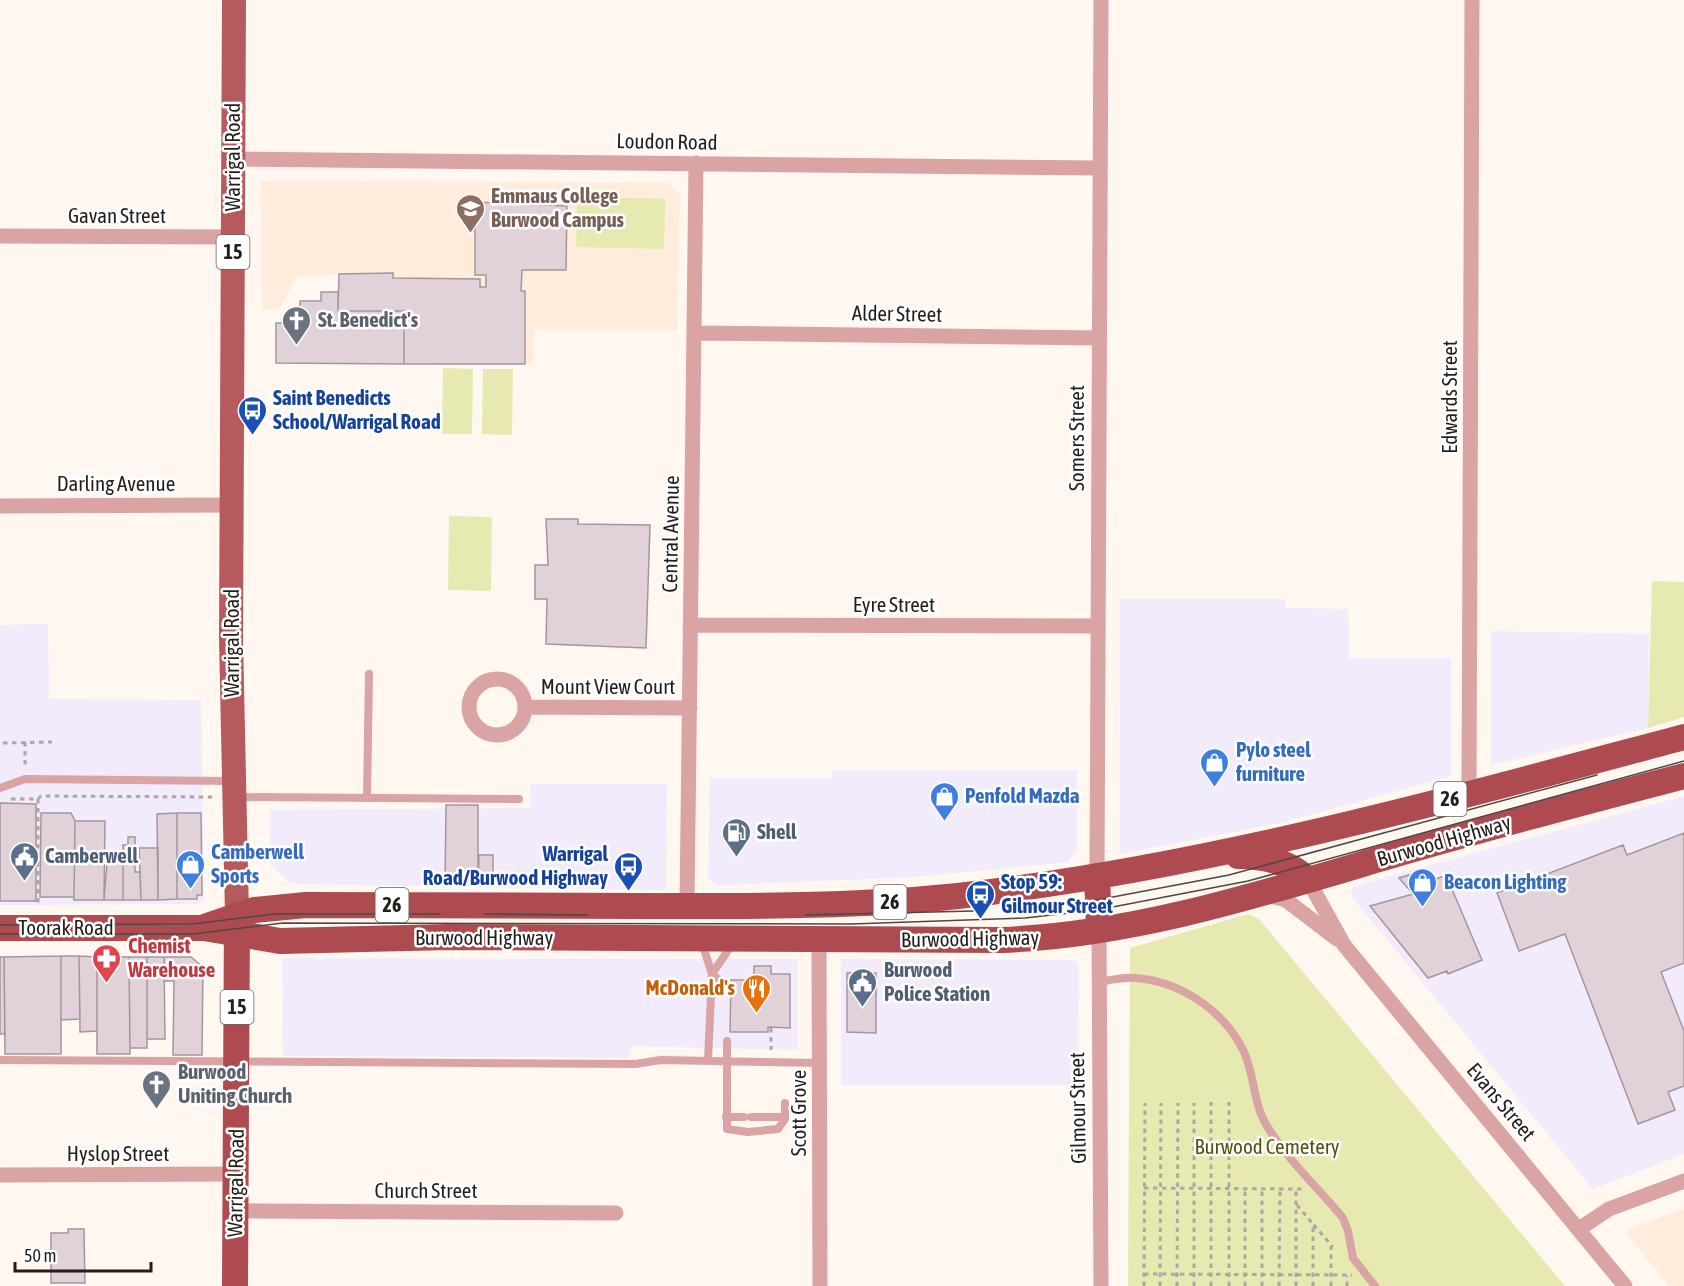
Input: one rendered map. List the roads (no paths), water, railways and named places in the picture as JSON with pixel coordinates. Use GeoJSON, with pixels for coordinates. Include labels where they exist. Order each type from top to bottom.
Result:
{"type":"FeatureCollection","features":[{"type":"Feature","properties":{"kind":"highway","name":"Burwood Highway"},"geometry":{"type":"LineString","coordinates":[[237,924],[274,906],[306,904],[820,906],[959,895],[1097,876],[1214,856],[1469,795],[1684,737]]}},
{"type":"Feature","properties":{"kind":"highway","name":"Burwood Highway"},"geometry":{"type":"LineString","coordinates":[[237,924],[280,941],[449,937],[1002,940],[1067,936],[1260,894],[1470,833],[1684,776]]}},
{"type":"Feature","properties":{"kind":"highway"},"geometry":{"type":"LineString","coordinates":[[1469,795],[1470,833]]}},
{"type":"Feature","properties":{"kind":"highway"},"geometry":{"type":"LineString","coordinates":[[1214,856],[1245,856],[1279,863],[1293,868],[1308,880]]}},
{"type":"Feature","properties":{"kind":"highway"},"geometry":{"type":"LineString","coordinates":[[1097,876],[1099,929]]}},
{"type":"Feature","properties":{"kind":"highway"},"geometry":{"type":"LineString","coordinates":[[687,906],[693,940]]}},
{"type":"Feature","properties":{"kind":"highway"},"geometry":{"type":"LineString","coordinates":[[819,940],[820,906]]}},
{"type":"Feature","properties":{"kind":"highway","name":"Toorak Road"},"geometry":{"type":"LineString","coordinates":[[0,928],[204,928],[237,924]]}},
{"type":"Feature","properties":{"kind":"highway","name":"Warrigal Road"},"geometry":{"type":"LineString","coordinates":[[235,1286],[237,924]]}},
{"type":"Feature","properties":{"kind":"main road","name":"Warrigal Road"},"geometry":{"type":"LineString","coordinates":[[234,0],[231,639],[237,924]]}},
{"type":"Feature","properties":{"kind":"street","name":"Somers Street"},"geometry":{"type":"LineString","coordinates":[[1097,876],[1101,0]]}},
{"type":"Feature","properties":{"kind":"street","name":"Edwards Street"},"geometry":{"type":"LineString","coordinates":[[1469,795],[1472,0]]}},
{"type":"Feature","properties":{"kind":"street","name":"Loudon Road"},"geometry":{"type":"LineString","coordinates":[[233,159],[1100,168]]}},
{"type":"Feature","properties":{"kind":"street","name":"Central Avenue"},"geometry":{"type":"LineString","coordinates":[[687,906],[696,164]]}},
{"type":"Feature","properties":{"kind":"street","name":"Gavan Street"},"geometry":{"type":"LineString","coordinates":[[0,236],[233,237]]}},
{"type":"Feature","properties":{"kind":"street","name":"Alder Street"},"geometry":{"type":"LineString","coordinates":[[694,333],[1099,338]]}},
{"type":"Feature","properties":{"kind":"street","name":"Darling Avenue"},"geometry":{"type":"LineString","coordinates":[[0,506],[233,505]]}},
{"type":"Feature","properties":{"kind":"street","name":"Eyre Street"},"geometry":{"type":"LineString","coordinates":[[690,625],[1097,626]]}},
{"type":"Feature","properties":{"kind":"street","name":"Mount View Court"},"geometry":{"type":"LineString","coordinates":[[525,707],[690,708]]}},
{"type":"Feature","properties":{"kind":"street","name":"Evans Street"},"geometry":{"type":"LineString","coordinates":[[1308,880],[1344,945],[1626,1286]]}},
{"type":"Feature","properties":{"kind":"street","name":"Evans Street"},"geometry":{"type":"LineString","coordinates":[[1260,894],[1286,900],[1344,945]]}},
{"type":"Feature","properties":{"kind":"street","name":"Gilmour Street"},"geometry":{"type":"LineString","coordinates":[[1099,929],[1101,1286]]}},
{"type":"Feature","properties":{"kind":"street","name":"Scott Grove"},"geometry":{"type":"LineString","coordinates":[[819,940],[820,1286]]}},
{"type":"Feature","properties":{"kind":"street","name":"Hyslop Street"},"geometry":{"type":"LineString","coordinates":[[0,1175],[237,1174]]}},
{"type":"Feature","properties":{"kind":"street"},"geometry":{"type":"LineString","coordinates":[[1579,1229],[1609,1209],[1684,1181]]}},
{"type":"Feature","properties":{"kind":"street","name":"Church Street"},"geometry":{"type":"LineString","coordinates":[[236,1211],[616,1213]]}},
{"type":"Feature","properties":{"kind":"lane"},"geometry":{"type":"LineString","coordinates":[[367,798],[369,674]]}},
{"type":"Feature","properties":{"kind":"lane"},"geometry":{"type":"LineString","coordinates":[[0,788],[25,778],[367,798],[519,799]]}},
{"type":"Feature","properties":{"kind":"lane"},"geometry":{"type":"LineString","coordinates":[[693,940],[712,974],[725,985]]}},
{"type":"Feature","properties":{"kind":"lane"},"geometry":{"type":"LineString","coordinates":[[708,1060],[712,974],[734,940]]}},
{"type":"Feature","properties":{"kind":"lane"},"geometry":{"type":"LineString","coordinates":[[1098,982],[1134,977],[1152,980],[1180,990],[1208,1006],[1234,1034],[1244,1053],[1258,1106],[1267,1126],[1346,1224],[1353,1258],[1375,1286]]}},
{"type":"Feature","properties":{"kind":"lane"},"geometry":{"type":"LineString","coordinates":[[726,1041],[728,1129],[748,1132],[778,1130],[785,1117],[785,1103]]}},
{"type":"Feature","properties":{"kind":"lane"},"geometry":{"type":"LineString","coordinates":[[0,1060],[634,1064],[661,1060],[726,1060],[819,1063]]}},
{"type":"Feature","properties":{"kind":"lane"},"geometry":{"type":"LineString","coordinates":[[726,1117],[785,1117]]}},
{"type":"Feature","properties":{"kind":"tram line"},"geometry":{"type":"LineString","coordinates":[[0,934],[193,934],[283,923],[851,924],[1025,918],[1097,910],[1248,881],[1684,761]]}},
{"type":"Feature","properties":{"kind":"tram line"},"geometry":{"type":"LineString","coordinates":[[1043,907],[1097,900],[1229,875],[1597,775]]}},
{"type":"Feature","properties":{"kind":"tram line"},"geometry":{"type":"LineString","coordinates":[[806,915],[974,911]]}},
{"type":"Feature","properties":{"kind":"tram line"},"geometry":{"type":"LineString","coordinates":[[0,925],[192,924],[274,914],[440,914]]}},
{"type":"Feature","properties":{"kind":"tram line"},"geometry":{"type":"LineString","coordinates":[[485,914],[587,915]]}},
{"type":"Feature","properties":{"kind":"place","name":"Emmaus College Burwood Campus"},"geometry":{"type":"Point","coordinates":[470,234]}},
{"type":"Feature","properties":{"kind":"place","name":"St. Benedict's"},"geometry":{"type":"Point","coordinates":[297,346]}},
{"type":"Feature","properties":{"kind":"place","name":"Saint Benedicts School/Warrigal Road"},"geometry":{"type":"Point","coordinates":[252,436]}},
{"type":"Feature","properties":{"kind":"place","name":"Pylo steel furniture"},"geometry":{"type":"Point","coordinates":[1215,788]}},
{"type":"Feature","properties":{"kind":"place","name":"Penfold Mazda"},"geometry":{"type":"Point","coordinates":[944,822]}},
{"type":"Feature","properties":{"kind":"place","name":"Shell"},"geometry":{"type":"Point","coordinates":[736,858]}},
{"type":"Feature","properties":{"kind":"place","name":"Camberwell"},"geometry":{"type":"Point","coordinates":[24,882]}},
{"type":"Feature","properties":{"kind":"place","name":"Camberwell Sports"},"geometry":{"type":"Point","coordinates":[190,890]}},
{"type":"Feature","properties":{"kind":"place","name":"Warrigal Road/Burwood Highway"},"geometry":{"type":"Point","coordinates":[629,892]}},
{"type":"Feature","properties":{"kind":"place","name":"Beacon Lighting"},"geometry":{"type":"Point","coordinates":[1423,908]}},
{"type":"Feature","properties":{"kind":"place","name":"Stop 59: Gilmour Street"},"geometry":{"type":"Point","coordinates":[980,920]}},
{"type":"Feature","properties":{"kind":"place","name":"Chemist Warehouse"},"geometry":{"type":"Point","coordinates":[107,984]}},
{"type":"Feature","properties":{"kind":"place","name":"Burwood Police Station"},"geometry":{"type":"Point","coordinates":[863,1008]}},
{"type":"Feature","properties":{"kind":"place","name":"McDonald's"},"geometry":{"type":"Point","coordinates":[756,1014]}},
{"type":"Feature","properties":{"kind":"place","name":"Burwood Uniting Church"},"geometry":{"type":"Point","coordinates":[157,1110]}},
{"type":"Feature","properties":{"kind":"park label","name":"Burwood Cemetery"},"geometry":{"type":"Point","coordinates":[1267,1147]}}]}
